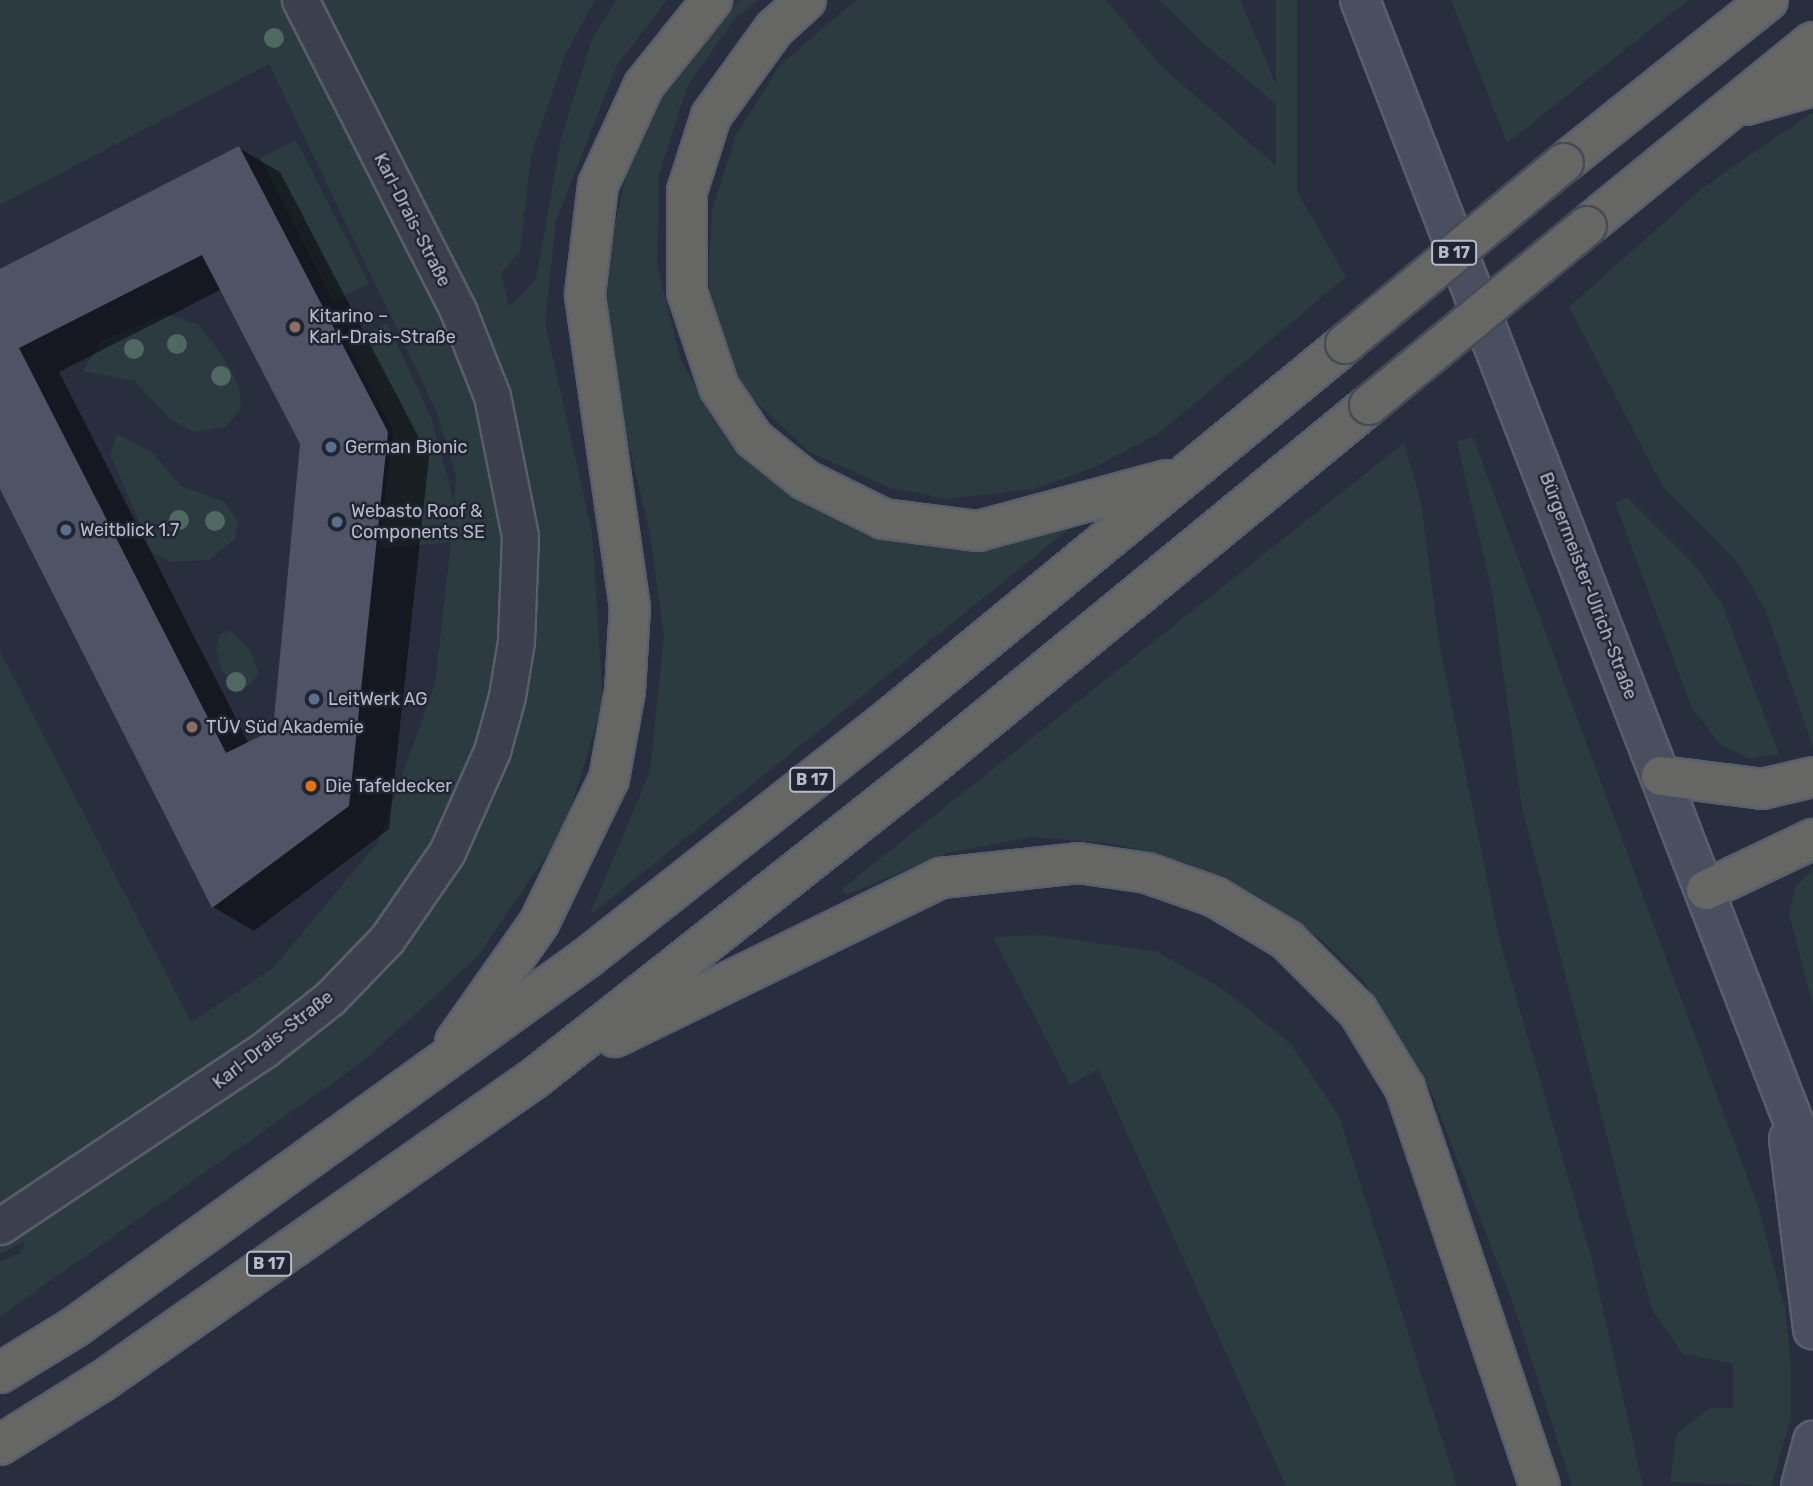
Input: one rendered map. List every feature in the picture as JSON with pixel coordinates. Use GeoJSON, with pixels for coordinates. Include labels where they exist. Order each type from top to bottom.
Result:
{"type":"FeatureCollection","features":[{"type":"Feature","properties":{"kind":"highway"},"geometry":{"type":"LineString","coordinates":[[430,1076],[539,923],[609,779],[625,691],[630,608],[585,294],[598,185],[644,85],[712,0]]}},
{"type":"Feature","properties":{"kind":"highway"},"geometry":{"type":"LineString","coordinates":[[806,0],[774,29],[710,116],[687,191],[687,292],[719,387],[754,439],[805,480],[884,519],[978,531],[1186,474]]}},
{"type":"Feature","properties":{"kind":"highway","name":"B 17"},"geometry":{"type":"LineString","coordinates":[[0,1373],[430,1076],[893,716],[1564,163],[1768,0]]}},
{"type":"Feature","properties":{"kind":"highway","name":"B 17"},"geometry":{"type":"LineString","coordinates":[[0,1445],[101,1382],[535,1079],[931,765],[1813,42]]}},
{"type":"Feature","properties":{"kind":"highway"},"geometry":{"type":"LineString","coordinates":[[1728,111],[1813,86]]}},
{"type":"Feature","properties":{"kind":"highway"},"geometry":{"type":"LineString","coordinates":[[1661,776],[1762,789],[1813,777]]}},
{"type":"Feature","properties":{"kind":"highway"},"geometry":{"type":"LineString","coordinates":[[1706,890],[1813,839]]}},
{"type":"Feature","properties":{"kind":"highway"},"geometry":{"type":"LineString","coordinates":[[535,1079],[941,877],[1078,863],[1147,873],[1215,897],[1287,940],[1358,1011],[1405,1088],[1540,1486]]}},
{"type":"Feature","properties":{"kind":"main road","name":"Bürgermeister-Ulrich-Straße"},"geometry":{"type":"LineString","coordinates":[[1360,0],[1813,1172]]}},
{"type":"Feature","properties":{"kind":"main road"},"geometry":{"type":"LineString","coordinates":[[1782,1088],[1813,1329]]}},
{"type":"Feature","properties":{"kind":"main road"},"geometry":{"type":"LineString","coordinates":[[1801,1486],[1813,1441]]}},
{"type":"Feature","properties":{"kind":"street","name":"Karl-Drais-Straße"},"geometry":{"type":"LineString","coordinates":[[0,1226],[201,1096],[330,998],[368,959],[447,852],[492,751],[507,696],[516,641],[520,536],[492,396],[458,310],[300,0]]}},
{"type":"Feature","properties":{"kind":"shaded area"},"geometry":{"type":"Polygon","coordinates":[[[0,0],[595,0],[565,55],[531,156],[520,252],[501,273],[509,307],[536,279],[561,139],[592,39],[616,0],[667,0],[617,65],[556,221],[545,323],[592,532],[603,702],[564,830],[477,957],[365,1060],[0,1316],[0,1261],[19,1254],[26,1241],[0,1254],[0,651],[191,1022],[274,967],[378,842],[435,684],[451,542],[379,549],[393,431],[347,344],[387,323],[431,417],[454,502],[456,477],[437,412],[269,64],[0,205],[0,0]]]}},
{"type":"Feature","properties":{"kind":"shaded area"},"geometry":{"type":"Polygon","coordinates":[[[739,0],[759,0],[735,18],[687,87],[659,175],[657,265],[680,358],[711,416],[779,482],[979,546],[1070,528],[589,916],[650,772],[664,636],[650,535],[611,369],[606,265],[627,171],[670,79],[739,0]]]}},
{"type":"Feature","properties":{"kind":"shaded area"},"geometry":{"type":"Polygon","coordinates":[[[856,0],[1106,0],[1162,67],[1288,176],[1346,277],[1159,433],[1093,468],[1034,489],[947,499],[891,488],[809,452],[748,394],[722,344],[708,283],[712,210],[736,135],[780,65],[856,0]]]}},
{"type":"Feature","properties":{"kind":"shaded area"},"geometry":{"type":"Polygon","coordinates":[[[1159,0],[1240,0],[1289,115],[1201,41],[1159,0]]]}},
{"type":"Feature","properties":{"kind":"shaded area"},"geometry":{"type":"Polygon","coordinates":[[[1276,0],[1297,0],[1297,199],[1276,199],[1276,0]]]}},
{"type":"Feature","properties":{"kind":"shaded area"},"geometry":{"type":"Polygon","coordinates":[[[1451,0],[1688,0],[1507,143],[1451,0]]]}},
{"type":"Feature","properties":{"kind":"shaded area"},"geometry":{"type":"Polygon","coordinates":[[[1813,112],[1813,747],[1765,609],[1737,562],[1663,487],[1569,307],[1704,187],[1813,112]]]}},
{"type":"Feature","properties":{"kind":"shaded area"},"geometry":{"type":"Polygon","coordinates":[[[296,140],[369,283],[333,302],[260,158],[296,140]]]}},
{"type":"Feature","properties":{"kind":"shaded area"},"geometry":{"type":"Polygon","coordinates":[[[165,314],[198,324],[222,355],[239,386],[241,408],[226,427],[193,432],[168,417],[135,381],[83,371],[101,341],[165,314]]]}},
{"type":"Feature","properties":{"kind":"shaded area"},"geometry":{"type":"Polygon","coordinates":[[[117,434],[152,452],[181,486],[225,502],[238,522],[235,539],[209,560],[169,562],[152,552],[110,454],[117,434]]]}},
{"type":"Feature","properties":{"kind":"shaded area"},"geometry":{"type":"Polygon","coordinates":[[[1473,437],[1758,1206],[1785,1309],[1791,1364],[1791,1418],[1771,1486],[1670,1482],[1676,1435],[1709,1408],[1733,1408],[1733,1364],[1683,1354],[1652,1310],[1522,808],[1492,592],[1457,442],[1473,437]]]}},
{"type":"Feature","properties":{"kind":"shaded area"},"geometry":{"type":"Polygon","coordinates":[[[1404,443],[1421,502],[1439,642],[1499,938],[1591,1256],[1643,1486],[1572,1486],[1514,1306],[1430,1089],[1363,980],[1319,938],[1255,894],[1187,863],[1117,844],[1032,837],[947,853],[846,895],[843,888],[1404,443]]]}},
{"type":"Feature","properties":{"kind":"shaded area"},"geometry":{"type":"Polygon","coordinates":[[[1627,497],[1692,562],[1721,602],[1779,754],[1750,759],[1721,745],[1692,708],[1615,503],[1627,497]]]}},
{"type":"Feature","properties":{"kind":"shaded area"},"geometry":{"type":"Polygon","coordinates":[[[231,631],[250,650],[259,674],[240,693],[221,669],[216,649],[220,634],[231,631]]]}},
{"type":"Feature","properties":{"kind":"shaded area"},"geometry":{"type":"Polygon","coordinates":[[[1813,870],[1813,1005],[1789,914],[1796,886],[1813,870]]]}},
{"type":"Feature","properties":{"kind":"shaded area"},"geometry":{"type":"Polygon","coordinates":[[[1043,935],[1158,952],[1224,990],[1290,1043],[1339,1116],[1457,1486],[1286,1486],[1098,1069],[1070,1085],[993,937],[1043,935]]]}},
{"type":"Feature","properties":{"kind":"building","name":"Weitblick 1.7"},"geometry":{"type":"Polygon","coordinates":[[[239,146],[388,432],[349,806],[212,908],[0,489],[0,269],[239,146]],[[202,255],[19,348],[226,753],[273,730],[300,444],[202,255]]]}},
{"type":"Feature","properties":{"kind":"place","name":"Kitarino – Karl-Drais-Straße"},"geometry":{"type":"Point","coordinates":[295,327]}},
{"type":"Feature","properties":{"kind":"place","name":"German Bionic"},"geometry":{"type":"Point","coordinates":[331,447]}},
{"type":"Feature","properties":{"kind":"place","name":"Webasto Roof & Components SE"},"geometry":{"type":"Point","coordinates":[337,522]}},
{"type":"Feature","properties":{"kind":"place","name":"Weitblick 1.7"},"geometry":{"type":"Point","coordinates":[66,530]}},
{"type":"Feature","properties":{"kind":"place","name":"LeitWerk AG"},"geometry":{"type":"Point","coordinates":[314,699]}},
{"type":"Feature","properties":{"kind":"place","name":"TÜV Süd Akademie"},"geometry":{"type":"Point","coordinates":[192,727]}},
{"type":"Feature","properties":{"kind":"place","name":"Die Tafeldecker"},"geometry":{"type":"Point","coordinates":[311,786]}}]}
